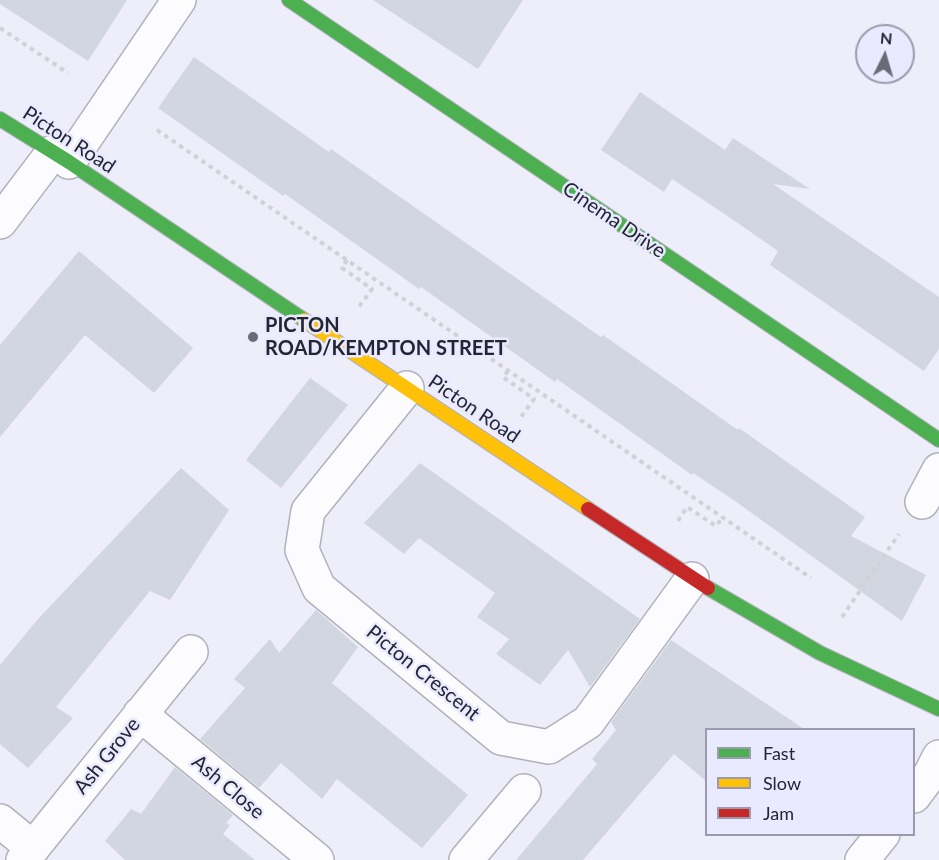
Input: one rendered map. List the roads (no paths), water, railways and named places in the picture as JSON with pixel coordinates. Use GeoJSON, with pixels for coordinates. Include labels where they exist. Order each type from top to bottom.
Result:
{"type":"FeatureCollection","features":[{"type":"Feature","properties":{"kind":"main road","name":"Cinema Drive"},"geometry":{"type":"LineString","coordinates":[[289,0],[939,440]]}},
{"type":"Feature","properties":{"kind":"main road","name":"Picton Road"},"geometry":{"type":"LineString","coordinates":[[0,119],[61,157],[692,579],[820,653],[939,709]]}},
{"type":"Feature","properties":{"kind":"street"},"geometry":{"type":"LineString","coordinates":[[0,222],[61,157],[179,0]]}},
{"type":"Feature","properties":{"kind":"street","name":"Picton Crescent"},"geometry":{"type":"LineString","coordinates":[[407,388],[308,511],[302,550],[319,588],[501,738],[549,747],[588,722],[692,579]]}},
{"type":"Feature","properties":{"kind":"street"},"geometry":{"type":"LineString","coordinates":[[922,502],[939,471]]}},
{"type":"Feature","properties":{"kind":"street","name":"Ash Grove"},"geometry":{"type":"LineString","coordinates":[[28,854],[191,652]]}},
{"type":"Feature","properties":{"kind":"street","name":"Ash Close"},"geometry":{"type":"LineString","coordinates":[[140,714],[317,860]]}},
{"type":"Feature","properties":{"kind":"street"},"geometry":{"type":"LineString","coordinates":[[915,795],[932,773],[939,757]]}},
{"type":"Feature","properties":{"kind":"street"},"geometry":{"type":"LineString","coordinates":[[466,860],[524,791]]}},
{"type":"Feature","properties":{"kind":"street"},"geometry":{"type":"LineString","coordinates":[[0,821],[28,854]]}},
{"type":"Feature","properties":{"kind":"street"},"geometry":{"type":"LineString","coordinates":[[862,860],[881,836]]}},
{"type":"Feature","properties":{"kind":"place","name":"PICTON ROAD/KEMPTON STREET"},"geometry":{"type":"Point","coordinates":[253,337]}}]}
